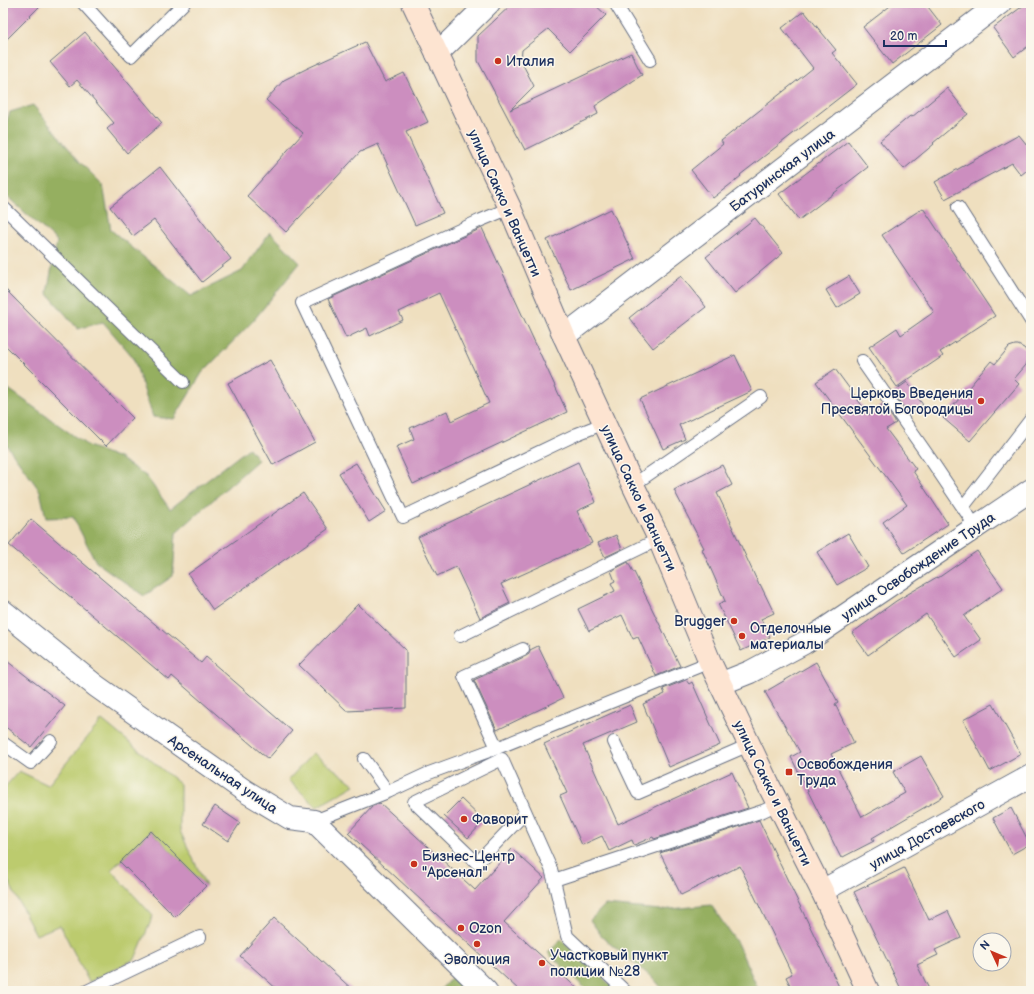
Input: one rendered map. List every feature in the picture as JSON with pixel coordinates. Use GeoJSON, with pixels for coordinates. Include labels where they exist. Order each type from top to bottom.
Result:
{"type":"FeatureCollection","features":[{"type":"Feature","properties":{"kind":"street","name":"улица Сакко и Ванцетти"},"geometry":{"type":"LineString","coordinates":[[413,3],[510,208],[564,336],[659,538],[720,684],[822,891],[868,991]]}},
{"type":"Feature","properties":{"kind":"street"},"geometry":{"type":"LineString","coordinates":[[437,54],[489,3]]}},
{"type":"Feature","properties":{"kind":"street","name":"Батуринская улица"},"geometry":{"type":"LineString","coordinates":[[564,336],[1000,3]]}},
{"type":"Feature","properties":{"kind":"street","name":"улица Освобождение Труда"},"geometry":{"type":"LineString","coordinates":[[720,684],[750,672],[804,643],[1031,490]]}},
{"type":"Feature","properties":{"kind":"street","name":"Арсенальная улица"},"geometry":{"type":"LineString","coordinates":[[3,611],[96,686],[245,791],[290,818],[314,821]]}},
{"type":"Feature","properties":{"kind":"street","name":"улица Достоевского"},"geometry":{"type":"LineString","coordinates":[[822,891],[1031,776]]}},
{"type":"Feature","properties":{"kind":"street"},"geometry":{"type":"LineString","coordinates":[[314,821],[486,991]]}},
{"type":"Feature","properties":{"kind":"lane"},"geometry":{"type":"LineString","coordinates":[[84,3],[131,56],[184,3]]}},
{"type":"Feature","properties":{"kind":"lane"},"geometry":{"type":"LineString","coordinates":[[615,3],[650,60]]}},
{"type":"Feature","properties":{"kind":"lane"},"geometry":{"type":"LineString","coordinates":[[3,207],[183,382]]}},
{"type":"Feature","properties":{"kind":"lane"},"geometry":{"type":"LineString","coordinates":[[958,207],[1031,321]]}},
{"type":"Feature","properties":{"kind":"lane"},"geometry":{"type":"LineString","coordinates":[[510,208],[472,224],[302,303],[403,517],[577,434],[605,423]]}},
{"type":"Feature","properties":{"kind":"lane"},"geometry":{"type":"LineString","coordinates":[[862,361],[976,527]]}},
{"type":"Feature","properties":{"kind":"lane"},"geometry":{"type":"LineString","coordinates":[[633,485],[761,397]]}},
{"type":"Feature","properties":{"kind":"lane"},"geometry":{"type":"LineString","coordinates":[[963,507],[1031,419]]}},
{"type":"Feature","properties":{"kind":"lane"},"geometry":{"type":"LineString","coordinates":[[460,636],[659,538]]}},
{"type":"Feature","properties":{"kind":"lane"},"geometry":{"type":"LineString","coordinates":[[497,748],[464,676],[523,648]]}},
{"type":"Feature","properties":{"kind":"lane"},"geometry":{"type":"LineString","coordinates":[[314,821],[388,792],[429,773],[497,748],[710,662]]}},
{"type":"Feature","properties":{"kind":"lane"},"geometry":{"type":"LineString","coordinates":[[3,743],[31,763],[51,741]]}},
{"type":"Feature","properties":{"kind":"lane"},"geometry":{"type":"LineString","coordinates":[[614,742],[638,793],[749,745]]}},
{"type":"Feature","properties":{"kind":"lane"},"geometry":{"type":"LineString","coordinates":[[364,759],[388,792]]}},
{"type":"Feature","properties":{"kind":"lane"},"geometry":{"type":"LineString","coordinates":[[525,813],[477,863],[414,802],[502,760],[551,869],[567,936],[625,991]]}},
{"type":"Feature","properties":{"kind":"lane"},"geometry":{"type":"LineString","coordinates":[[429,773],[447,786]]}},
{"type":"Feature","properties":{"kind":"lane"},"geometry":{"type":"LineString","coordinates":[[554,880],[763,811],[778,804]]}},
{"type":"Feature","properties":{"kind":"lane"},"geometry":{"type":"LineString","coordinates":[[87,991],[200,936]]}},
{"type":"Feature","properties":{"kind":"green space"},"geometry":{"type":"Polygon","coordinates":[[[33,105],[80,162],[103,185],[111,230],[191,296],[242,271],[270,232],[300,263],[253,321],[202,373],[174,419],[153,417],[133,357],[103,322],[78,329],[47,293],[57,241],[3,193],[3,130],[10,112],[33,105]]]}},
{"type":"Feature","properties":{"kind":"green space"},"geometry":{"type":"Polygon","coordinates":[[[3,385],[88,446],[119,458],[146,476],[170,509],[249,448],[258,460],[176,533],[173,576],[144,596],[96,562],[73,517],[46,518],[40,491],[3,440],[3,385]]]}},
{"type":"Feature","properties":{"kind":"green space"},"geometry":{"type":"Polygon","coordinates":[[[102,720],[180,784],[180,831],[206,886],[151,831],[111,870],[153,916],[135,959],[89,982],[60,925],[36,935],[3,871],[3,789],[19,771],[48,785],[102,720]]]}},
{"type":"Feature","properties":{"kind":"green space"},"geometry":{"type":"Polygon","coordinates":[[[313,753],[355,785],[317,807],[288,780],[313,753]]]}},
{"type":"Feature","properties":{"kind":"green space"},"geometry":{"type":"Polygon","coordinates":[[[605,905],[661,910],[711,905],[737,943],[759,991],[664,991],[654,979],[604,939],[590,920],[605,905]]]}},
{"type":"Feature","properties":{"kind":"green space"},"geometry":{"type":"Polygon","coordinates":[[[561,939],[617,991],[588,991],[548,953],[561,939]]]}},
{"type":"Feature","properties":{"kind":"green space"},"geometry":{"type":"Polygon","coordinates":[[[457,972],[475,991],[439,991],[457,972]]]}},
{"type":"Feature","properties":{"kind":"building"},"geometry":{"type":"Polygon","coordinates":[[[3,3],[43,3],[3,43],[3,3]]]}},
{"type":"Feature","properties":{"kind":"building"},"geometry":{"type":"Polygon","coordinates":[[[513,3],[593,3],[606,15],[570,51],[548,29],[522,50],[521,61],[534,86],[510,110],[631,53],[642,75],[595,106],[598,114],[525,150],[478,61],[478,36],[513,3]]]}},
{"type":"Feature","properties":{"kind":"building"},"geometry":{"type":"Polygon","coordinates":[[[894,3],[925,3],[942,25],[892,64],[863,27],[894,3]]]}},
{"type":"Feature","properties":{"kind":"building"},"geometry":{"type":"Polygon","coordinates":[[[1027,3],[1031,3],[1031,44],[1014,57],[993,28],[1027,3]]]}},
{"type":"Feature","properties":{"kind":"building"},"geometry":{"type":"Polygon","coordinates":[[[804,11],[836,50],[832,53],[857,84],[740,175],[741,176],[713,198],[691,170],[723,144],[721,141],[813,68],[782,28],[804,11]]]}},
{"type":"Feature","properties":{"kind":"building"},"geometry":{"type":"Polygon","coordinates":[[[85,32],[162,123],[127,153],[107,129],[114,123],[77,80],[70,86],[50,62],[85,32]]]}},
{"type":"Feature","properties":{"kind":"building"},"geometry":{"type":"Polygon","coordinates":[[[365,42],[385,82],[404,73],[428,122],[406,132],[443,213],[415,225],[378,144],[360,152],[286,232],[247,196],[303,133],[266,100],[284,80],[365,42]]]}},
{"type":"Feature","properties":{"kind":"building"},"geometry":{"type":"Polygon","coordinates":[[[947,88],[968,114],[904,169],[880,141],[947,88]]]}},
{"type":"Feature","properties":{"kind":"building"},"geometry":{"type":"Polygon","coordinates":[[[1019,135],[1031,150],[1031,167],[1021,175],[1012,163],[945,199],[935,182],[1019,135]]]}},
{"type":"Feature","properties":{"kind":"building"},"geometry":{"type":"Polygon","coordinates":[[[848,141],[868,167],[799,220],[779,194],[848,141]]]}},
{"type":"Feature","properties":{"kind":"building"},"geometry":{"type":"Polygon","coordinates":[[[160,167],[231,259],[202,282],[154,220],[133,236],[110,207],[160,167]]]}},
{"type":"Feature","properties":{"kind":"building"},"geometry":{"type":"Polygon","coordinates":[[[923,208],[995,316],[940,352],[943,356],[897,387],[869,347],[897,328],[901,335],[934,312],[882,235],[923,208]]]}},
{"type":"Feature","properties":{"kind":"building"},"geometry":{"type":"Polygon","coordinates":[[[611,209],[635,259],[571,290],[547,240],[611,209]]]}},
{"type":"Feature","properties":{"kind":"building"},"geometry":{"type":"Polygon","coordinates":[[[755,218],[783,253],[735,293],[706,257],[755,218]]]}},
{"type":"Feature","properties":{"kind":"building"},"geometry":{"type":"Polygon","coordinates":[[[482,228],[567,412],[413,484],[396,447],[414,439],[410,428],[447,411],[451,421],[489,403],[439,293],[399,312],[403,320],[370,336],[367,328],[346,338],[328,299],[482,228]]]}},
{"type":"Feature","properties":{"kind":"building"},"geometry":{"type":"Polygon","coordinates":[[[681,276],[706,307],[653,348],[629,318],[681,276]]]}},
{"type":"Feature","properties":{"kind":"building"},"geometry":{"type":"Polygon","coordinates":[[[849,276],[860,294],[837,308],[826,290],[849,276]]]}},
{"type":"Feature","properties":{"kind":"building"},"geometry":{"type":"Polygon","coordinates":[[[3,287],[133,418],[106,446],[3,343],[3,287]]]}},
{"type":"Feature","properties":{"kind":"building","name":"Церковь Введения Пресвятой Богородицы"},"geometry":{"type":"Polygon","coordinates":[[[1015,345],[1024,348],[1029,357],[1026,365],[1014,379],[1019,384],[970,441],[943,418],[991,361],[995,364],[1009,347],[1015,345]]]}},
{"type":"Feature","properties":{"kind":"building"},"geometry":{"type":"Polygon","coordinates":[[[735,355],[752,391],[679,425],[685,439],[663,449],[640,399],[735,355]]]}},
{"type":"Feature","properties":{"kind":"building"},"geometry":{"type":"Polygon","coordinates":[[[270,360],[315,442],[273,465],[228,383],[270,360]]]}},
{"type":"Feature","properties":{"kind":"building"},"geometry":{"type":"Polygon","coordinates":[[[835,369],[869,415],[883,404],[896,423],[886,429],[916,469],[913,471],[948,524],[904,553],[883,522],[907,505],[816,382],[835,369]]]}},
{"type":"Feature","properties":{"kind":"building"},"geometry":{"type":"Polygon","coordinates":[[[907,382],[923,405],[909,415],[893,392],[907,382]]]}},
{"type":"Feature","properties":{"kind":"building"},"geometry":{"type":"Polygon","coordinates":[[[578,462],[596,502],[577,511],[592,543],[501,584],[510,603],[480,618],[456,567],[437,576],[418,537],[578,462]]]}},
{"type":"Feature","properties":{"kind":"building"},"geometry":{"type":"Polygon","coordinates":[[[356,463],[386,511],[369,522],[339,473],[356,463]]]}},
{"type":"Feature","properties":{"kind":"building"},"geometry":{"type":"Polygon","coordinates":[[[722,465],[732,485],[717,493],[759,585],[760,584],[774,613],[761,619],[770,637],[741,651],[718,604],[725,601],[702,549],[704,548],[674,490],[722,465]]]}},
{"type":"Feature","properties":{"kind":"building"},"geometry":{"type":"Polygon","coordinates":[[[303,493],[328,529],[213,610],[188,574],[303,493]]]}},
{"type":"Feature","properties":{"kind":"building"},"geometry":{"type":"Polygon","coordinates":[[[31,519],[201,663],[206,657],[292,731],[268,759],[172,676],[169,680],[9,545],[31,519]]]}},
{"type":"Feature","properties":{"kind":"building"},"geometry":{"type":"Polygon","coordinates":[[[848,533],[868,567],[837,585],[817,552],[848,533]]]}},
{"type":"Feature","properties":{"kind":"building"},"geometry":{"type":"Polygon","coordinates":[[[616,535],[622,549],[605,557],[598,543],[616,535]]]}},
{"type":"Feature","properties":{"kind":"building"},"geometry":{"type":"Polygon","coordinates":[[[977,551],[1003,588],[964,616],[981,640],[956,657],[926,614],[868,655],[852,633],[896,601],[937,577],[938,578],[977,551]]]}},
{"type":"Feature","properties":{"kind":"building"},"geometry":{"type":"Polygon","coordinates":[[[628,562],[680,666],[656,676],[638,637],[633,639],[622,615],[589,631],[578,609],[615,591],[611,583],[615,581],[611,571],[628,562]]]}},
{"type":"Feature","properties":{"kind":"building"},"geometry":{"type":"Polygon","coordinates":[[[358,604],[406,650],[406,708],[347,711],[299,665],[358,604]]]}},
{"type":"Feature","properties":{"kind":"building"},"geometry":{"type":"Polygon","coordinates":[[[538,646],[563,698],[497,730],[474,680],[526,656],[529,654],[530,650],[538,646]]]}},
{"type":"Feature","properties":{"kind":"building"},"geometry":{"type":"Polygon","coordinates":[[[3,658],[65,706],[31,747],[3,725],[3,658]]]}},
{"type":"Feature","properties":{"kind":"building"},"geometry":{"type":"Polygon","coordinates":[[[816,662],[838,702],[835,704],[854,743],[831,754],[862,817],[905,793],[893,772],[921,756],[944,796],[872,838],[874,841],[841,858],[791,757],[800,752],[765,692],[816,662]]]}},
{"type":"Feature","properties":{"kind":"building"},"geometry":{"type":"Polygon","coordinates":[[[686,680],[689,684],[692,682],[720,745],[669,767],[643,704],[665,694],[663,689],[686,680]]]}},
{"type":"Feature","properties":{"kind":"building"},"geometry":{"type":"Polygon","coordinates":[[[993,704],[1021,754],[990,771],[963,720],[993,704]]]}},
{"type":"Feature","properties":{"kind":"building"},"geometry":{"type":"Polygon","coordinates":[[[630,705],[637,722],[583,745],[618,824],[732,772],[748,808],[654,839],[653,837],[634,845],[632,840],[609,851],[602,836],[582,845],[560,796],[567,793],[544,744],[630,705]]]}},
{"type":"Feature","properties":{"kind":"building","name":"Фаворит"},"geometry":{"type":"Polygon","coordinates":[[[461,799],[484,821],[468,838],[444,816],[461,799]]]}},
{"type":"Feature","properties":{"kind":"building","name":"Бизнес-Центр \"Арсенал\""},"geometry":{"type":"Polygon","coordinates":[[[380,803],[475,890],[512,849],[544,878],[504,922],[580,991],[520,991],[348,833],[373,806],[380,803]]]}},
{"type":"Feature","properties":{"kind":"building"},"geometry":{"type":"Polygon","coordinates":[[[215,806],[240,823],[228,841],[203,824],[215,806]]]}},
{"type":"Feature","properties":{"kind":"building"},"geometry":{"type":"Polygon","coordinates":[[[1011,808],[1030,844],[1012,854],[993,818],[1011,808]]]}},
{"type":"Feature","properties":{"kind":"building"},"geometry":{"type":"Polygon","coordinates":[[[759,820],[841,991],[793,991],[786,977],[792,974],[740,866],[681,895],[660,853],[759,820]]]}},
{"type":"Feature","properties":{"kind":"building"},"geometry":{"type":"Polygon","coordinates":[[[151,831],[206,886],[175,917],[120,862],[151,831]]]}},
{"type":"Feature","properties":{"kind":"building"},"geometry":{"type":"Polygon","coordinates":[[[904,868],[929,920],[948,911],[961,938],[935,950],[938,955],[917,965],[930,991],[902,991],[854,892],[904,868]]]}},
{"type":"Feature","properties":{"kind":"building"},"geometry":{"type":"Polygon","coordinates":[[[274,918],[354,991],[279,991],[240,956],[274,918]]]}},
{"type":"Feature","properties":{"kind":"place","name":"Италия"},"geometry":{"type":"Point","coordinates":[498,61]}},
{"type":"Feature","properties":{"kind":"place","name":"Церковь Введения Пресвятой Богородицы"},"geometry":{"type":"Point","coordinates":[981,401]}},
{"type":"Feature","properties":{"kind":"place","name":"Brugger"},"geometry":{"type":"Point","coordinates":[734,621]}},
{"type":"Feature","properties":{"kind":"place","name":"Отделочные материалы"},"geometry":{"type":"Point","coordinates":[742,636]}},
{"type":"Feature","properties":{"kind":"place","name":"Освобождения Труда"},"geometry":{"type":"Point","coordinates":[789,772]}},
{"type":"Feature","properties":{"kind":"place","name":"Фаворит"},"geometry":{"type":"Point","coordinates":[464,819]}},
{"type":"Feature","properties":{"kind":"place","name":"Бизнес-Центр \"Арсенал\""},"geometry":{"type":"Point","coordinates":[414,864]}},
{"type":"Feature","properties":{"kind":"place","name":"Ozon"},"geometry":{"type":"Point","coordinates":[461,928]}},
{"type":"Feature","properties":{"kind":"place","name":"Эволюция"},"geometry":{"type":"Point","coordinates":[477,944]}},
{"type":"Feature","properties":{"kind":"place","name":"Участковый пункт полиции №28"},"geometry":{"type":"Point","coordinates":[542,963]}}]}
